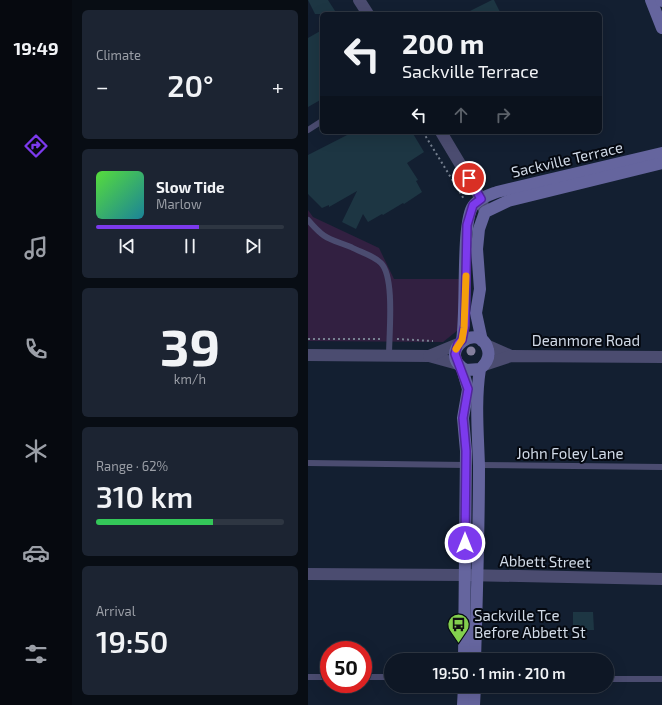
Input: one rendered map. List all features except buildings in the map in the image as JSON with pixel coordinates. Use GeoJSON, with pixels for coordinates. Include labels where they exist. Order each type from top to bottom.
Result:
{"type":"FeatureCollection","features":[{"type":"Feature","properties":{"kind":"main road"},"geometry":{"type":"LineString","coordinates":[[650,0],[662,28]]}},
{"type":"Feature","properties":{"kind":"main road","name":"Sackville Terrace"},"geometry":{"type":"LineString","coordinates":[[481,199],[497,192],[662,153]]}},
{"type":"Feature","properties":{"kind":"main road"},"geometry":{"type":"LineString","coordinates":[[475,653],[478,575],[478,465],[476,414],[482,367],[489,355],[484,343],[476,313],[480,289],[477,249],[479,229],[485,212],[508,201],[662,163]]}},
{"type":"Feature","properties":{"kind":"main road"},"geometry":{"type":"LineString","coordinates":[[464,653],[466,465],[463,418],[468,389],[455,354],[460,342],[465,316],[467,225],[473,205],[481,199]]}},
{"type":"Feature","properties":{"kind":"main road"},"geometry":{"type":"LineString","coordinates":[[460,342],[472,337],[484,343]]}},
{"type":"Feature","properties":{"kind":"main road"},"geometry":{"type":"LineString","coordinates":[[460,366],[470,371],[482,367]]}},
{"type":"Feature","properties":{"kind":"main road"},"geometry":{"type":"LineString","coordinates":[[463,705],[464,693]]}},
{"type":"Feature","properties":{"kind":"main road"},"geometry":{"type":"LineString","coordinates":[[474,705],[475,693]]}},
{"type":"Feature","properties":{"kind":"street"},"geometry":{"type":"LineString","coordinates":[[359,0],[367,12]]}},
{"type":"Feature","properties":{"kind":"street"},"geometry":{"type":"LineString","coordinates":[[442,134],[481,199],[485,212]]}},
{"type":"Feature","properties":{"kind":"street"},"geometry":{"type":"LineString","coordinates":[[429,356],[460,342]]}},
{"type":"Feature","properties":{"kind":"street","name":"Deanmore Road"},"geometry":{"type":"LineString","coordinates":[[484,343],[511,356]]}},
{"type":"Feature","properties":{"kind":"street"},"geometry":{"type":"LineString","coordinates":[[308,355],[429,356],[460,366]]}},
{"type":"Feature","properties":{"kind":"street","name":"Deanmore Road"},"geometry":{"type":"LineString","coordinates":[[482,367],[511,356],[662,357]]}},
{"type":"Feature","properties":{"kind":"street","name":"Abbett Street"},"geometry":{"type":"LineString","coordinates":[[308,574],[465,574],[662,579]]}},
{"type":"Feature","properties":{"kind":"lane"},"geometry":{"type":"LineString","coordinates":[[308,130],[320,122]]}},
{"type":"Feature","properties":{"kind":"lane"},"geometry":{"type":"LineString","coordinates":[[308,220],[328,239],[372,257],[384,267],[390,280],[389,356]]}},
{"type":"Feature","properties":{"kind":"lane"},"geometry":{"type":"LineString","coordinates":[[308,463],[466,465]]}},
{"type":"Feature","properties":{"kind":"lane","name":"John Foley Lane"},"geometry":{"type":"LineString","coordinates":[[478,465],[662,466]]}},
{"type":"Feature","properties":{"kind":"lane"},"geometry":{"type":"LineString","coordinates":[[308,677],[320,677]]}},
{"type":"Feature","properties":{"kind":"lane"},"geometry":{"type":"LineString","coordinates":[[372,677],[384,677]]}},
{"type":"Feature","properties":{"kind":"lane"},"geometry":{"type":"LineString","coordinates":[[614,679],[662,679]]}},
{"type":"Feature","properties":{"kind":"path"},"geometry":{"type":"LineString","coordinates":[[424,134],[464,199],[462,206]]}},
{"type":"Feature","properties":{"kind":"shaded area"},"geometry":{"type":"Polygon","coordinates":[[[308,210],[313,217],[379,248],[394,279],[461,279],[458,330],[443,342],[308,341],[308,210]]]}},
{"type":"Feature","properties":{"kind":"slow traffic"},"geometry":{"type":"LineString","coordinates":[[456,349],[462,340],[464,328],[466,276]]}},
{"type":"Feature","properties":{"kind":"place","name":"Sackville Tce Before Abbett St"},"geometry":{"type":"Point","coordinates":[458,644]}},
{"type":"Feature","properties":{"kind":"route"},"geometry":{"type":"LineString","coordinates":[[465,543],[466,451],[463,418],[468,389],[466,378],[462,368],[458,364],[455,354],[458,344],[462,340],[465,325],[467,225],[473,205],[481,199],[469,178]]}}]}
